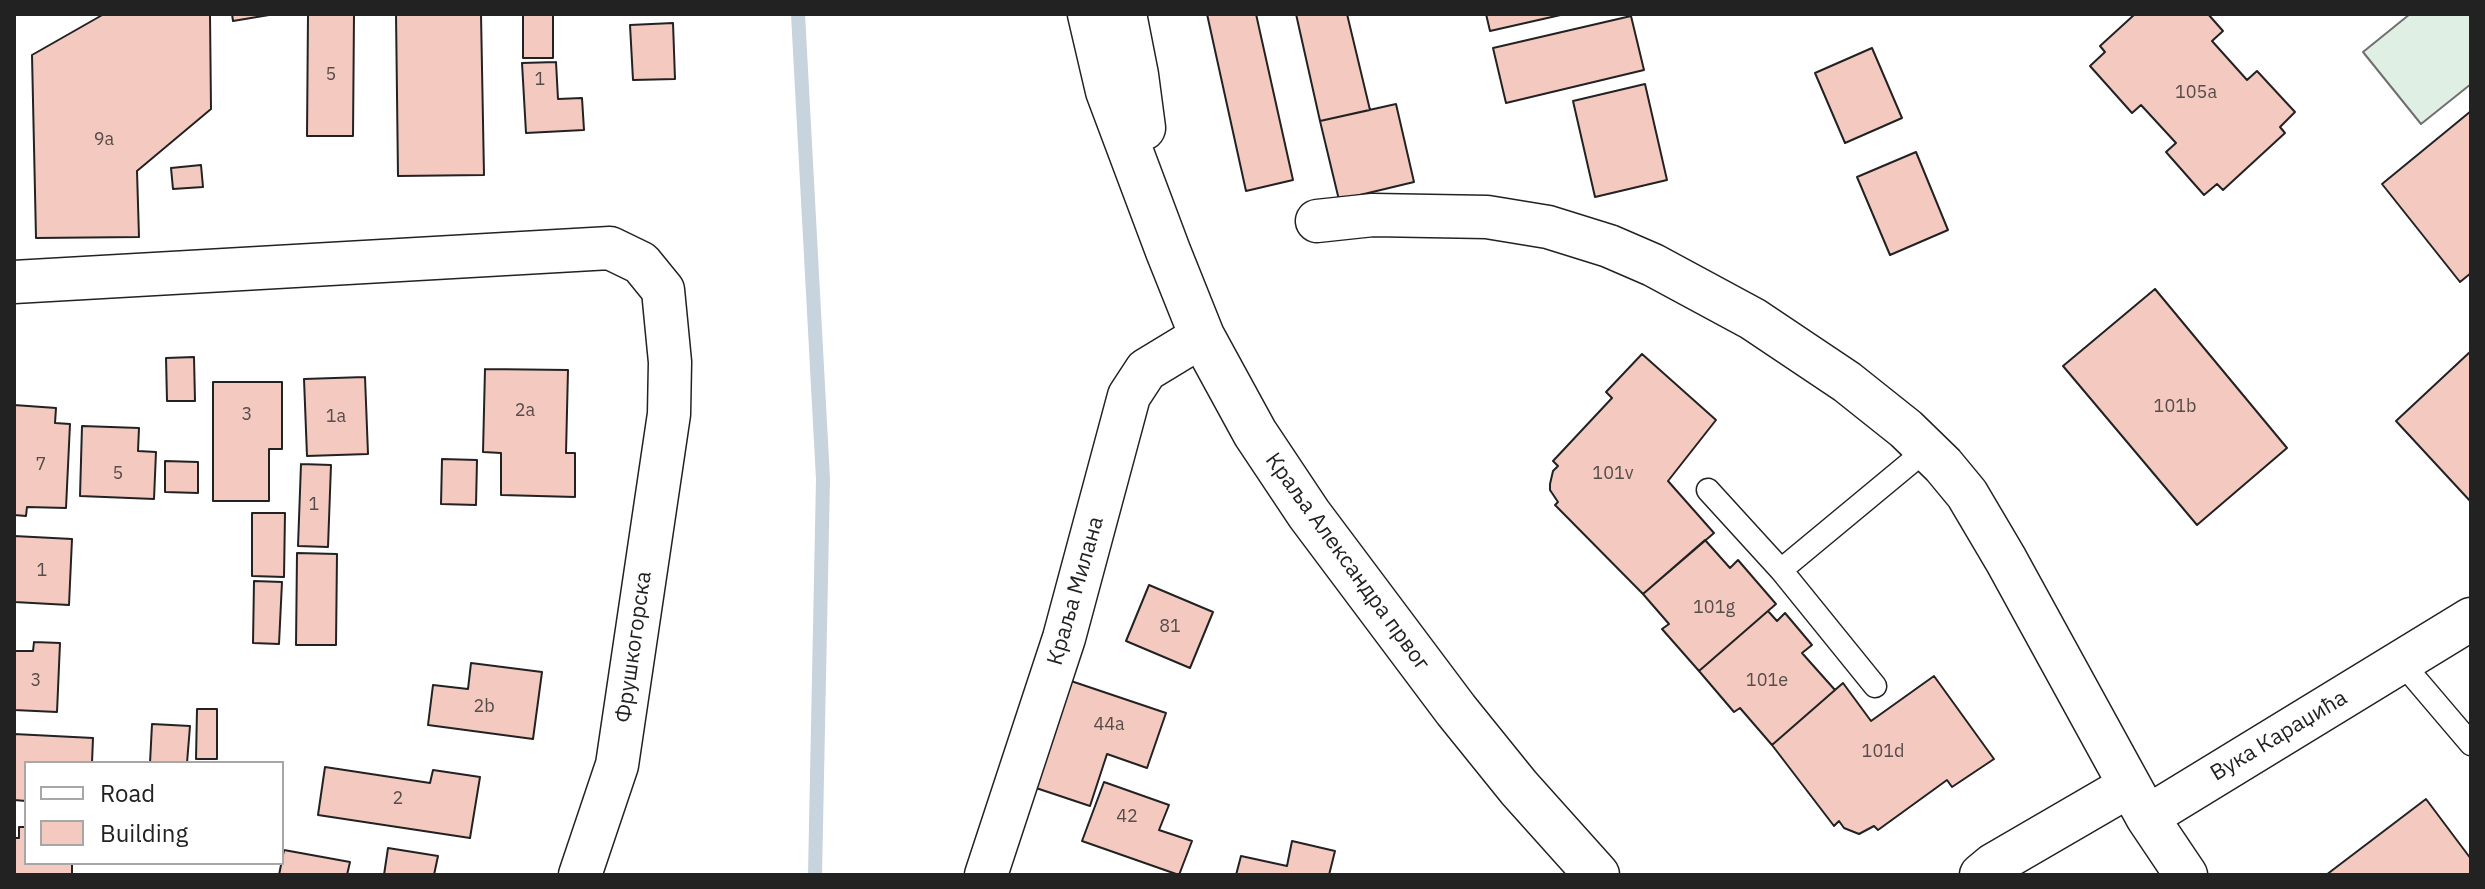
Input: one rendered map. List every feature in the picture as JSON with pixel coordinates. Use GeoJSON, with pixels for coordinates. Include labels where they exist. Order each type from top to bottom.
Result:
{"type":"FeatureCollection","features":[{"type":"Feature","properties":{"kind":"main road","name":"Краља Александра првог"},"geometry":{"type":"LineString","coordinates":[[1090,14],[1108,91],[1153,213],[1220,374],[1272,460],[1344,562],[1501,766],[1597,875]]}},
{"type":"Feature","properties":{"kind":"main road","name":"Краља Александра првог"},"geometry":{"type":"LineString","coordinates":[[1124,14],[1136,75],[1153,213]]}},
{"type":"Feature","properties":{"kind":"street"},"geometry":{"type":"LineString","coordinates":[[1317,221],[1373,215],[1487,217],[1548,227],[1609,246],[1653,265],[1753,319],[1847,382],[1927,449],[1967,494],[2138,801],[2186,875]]}},
{"type":"Feature","properties":{"kind":"street","name":"Фрушкогорска"},"geometry":{"type":"LineString","coordinates":[[14,282],[610,248],[641,263],[663,290],[670,362],[669,414],[617,765],[580,875]]}},
{"type":"Feature","properties":{"kind":"street","name":"Краља Милана"},"geometry":{"type":"LineString","coordinates":[[986,875],[1064,638],[1129,396],[1146,370],[1202,336]]}},
{"type":"Feature","properties":{"kind":"street","name":"Вука Караџића"},"geometry":{"type":"LineString","coordinates":[[1981,875],[1993,865],[2138,801],[2402,663],[2471,619]]}},
{"type":"Feature","properties":{"kind":"lane"},"geometry":{"type":"LineString","coordinates":[[1781,570],[1927,449]]}},
{"type":"Feature","properties":{"kind":"lane"},"geometry":{"type":"LineString","coordinates":[[1708,490],[1781,570],[1875,686]]}},
{"type":"Feature","properties":{"kind":"lane"},"geometry":{"type":"LineString","coordinates":[[2402,663],[2471,744]]}},
{"type":"Feature","properties":{"kind":"green space"},"geometry":{"type":"Polygon","coordinates":[[[2410,14],[2471,14],[2471,84],[2421,124],[2363,52],[2410,14]]]}},
{"type":"Feature","properties":{"kind":"building"},"geometry":{"type":"Polygon","coordinates":[[[104,14],[210,14],[211,109],[137,171],[139,237],[36,238],[32,55],[104,14]]]}},
{"type":"Feature","properties":{"kind":"building"},"geometry":{"type":"Polygon","coordinates":[[[232,14],[269,14],[269,15],[233,21],[232,14]]]}},
{"type":"Feature","properties":{"kind":"building"},"geometry":{"type":"Polygon","coordinates":[[[308,14],[354,14],[353,136],[307,136],[308,14]]]}},
{"type":"Feature","properties":{"kind":"building"},"geometry":{"type":"Polygon","coordinates":[[[396,14],[481,14],[484,175],[398,176],[396,14]]]}},
{"type":"Feature","properties":{"kind":"building"},"geometry":{"type":"Polygon","coordinates":[[[523,14],[553,14],[553,58],[523,58],[523,14]]]}},
{"type":"Feature","properties":{"kind":"building"},"geometry":{"type":"Polygon","coordinates":[[[1207,14],[1256,14],[1293,180],[1246,191],[1207,14]]]}},
{"type":"Feature","properties":{"kind":"building"},"geometry":{"type":"Polygon","coordinates":[[[1296,14],[1347,14],[1370,110],[1320,121],[1296,14]]]}},
{"type":"Feature","properties":{"kind":"building"},"geometry":{"type":"Polygon","coordinates":[[[1486,14],[1565,14],[1490,31],[1486,14]]]}},
{"type":"Feature","properties":{"kind":"building"},"geometry":{"type":"Polygon","coordinates":[[[2135,14],[2208,14],[2223,31],[2212,41],[2247,80],[2257,71],[2295,112],[2280,127],[2285,133],[2223,190],[2217,184],[2204,195],[2166,152],[2176,143],[2141,105],[2132,113],[2090,66],[2105,52],[2100,46],[2135,14]]]}},
{"type":"Feature","properties":{"kind":"building"},"geometry":{"type":"Polygon","coordinates":[[[1631,16],[1644,70],[1506,103],[1493,48],[1631,16]]]}},
{"type":"Feature","properties":{"kind":"building"},"geometry":{"type":"Polygon","coordinates":[[[673,23],[675,79],[633,80],[630,25],[673,23]]]}},
{"type":"Feature","properties":{"kind":"building"},"geometry":{"type":"Polygon","coordinates":[[[1872,48],[1902,118],[1845,143],[1815,73],[1872,48]]]}},
{"type":"Feature","properties":{"kind":"building"},"geometry":{"type":"Polygon","coordinates":[[[556,62],[558,99],[582,98],[584,130],[526,133],[522,63],[556,62]]]}},
{"type":"Feature","properties":{"kind":"building"},"geometry":{"type":"Polygon","coordinates":[[[1645,84],[1667,180],[1595,197],[1573,101],[1645,84]]]}},
{"type":"Feature","properties":{"kind":"building"},"geometry":{"type":"Polygon","coordinates":[[[1396,104],[1414,182],[1339,200],[1320,121],[1396,104]]]}},
{"type":"Feature","properties":{"kind":"building"},"geometry":{"type":"Polygon","coordinates":[[[2471,111],[2471,273],[2460,282],[2382,184],[2471,111]]]}},
{"type":"Feature","properties":{"kind":"building"},"geometry":{"type":"Polygon","coordinates":[[[1916,152],[1948,230],[1890,255],[1857,177],[1916,152]]]}},
{"type":"Feature","properties":{"kind":"building"},"geometry":{"type":"Polygon","coordinates":[[[201,165],[203,187],[173,189],[171,168],[201,165]]]}},
{"type":"Feature","properties":{"kind":"building"},"geometry":{"type":"Polygon","coordinates":[[[2155,289],[2287,448],[2197,525],[2063,366],[2155,289]]]}},
{"type":"Feature","properties":{"kind":"building"},"geometry":{"type":"Polygon","coordinates":[[[2471,351],[2471,502],[2396,421],[2471,351]]]}},
{"type":"Feature","properties":{"kind":"building"},"geometry":{"type":"Polygon","coordinates":[[[1642,354],[1716,420],[1668,481],[1714,533],[1643,594],[1555,505],[1558,502],[1550,490],[1553,471],[1558,466],[1553,461],[1612,398],[1606,392],[1642,354]]]}},
{"type":"Feature","properties":{"kind":"building"},"geometry":{"type":"Polygon","coordinates":[[[194,357],[195,401],[167,401],[166,358],[194,357]]]}},
{"type":"Feature","properties":{"kind":"building"},"geometry":{"type":"Polygon","coordinates":[[[485,369],[568,370],[566,453],[575,453],[575,497],[501,495],[501,453],[483,452],[485,369]]]}},
{"type":"Feature","properties":{"kind":"building"},"geometry":{"type":"Polygon","coordinates":[[[365,377],[368,454],[307,456],[304,379],[365,377]]]}},
{"type":"Feature","properties":{"kind":"building"},"geometry":{"type":"Polygon","coordinates":[[[213,382],[282,382],[282,449],[269,449],[269,501],[213,501],[213,382]]]}},
{"type":"Feature","properties":{"kind":"building"},"geometry":{"type":"Polygon","coordinates":[[[14,405],[56,408],[55,423],[70,424],[66,508],[27,507],[26,516],[14,515],[14,405]]]}},
{"type":"Feature","properties":{"kind":"building"},"geometry":{"type":"Polygon","coordinates":[[[82,426],[139,428],[138,451],[156,452],[154,499],[80,496],[82,426]]]}},
{"type":"Feature","properties":{"kind":"building"},"geometry":{"type":"Polygon","coordinates":[[[442,459],[477,460],[476,505],[441,504],[442,459]]]}},
{"type":"Feature","properties":{"kind":"building"},"geometry":{"type":"Polygon","coordinates":[[[165,461],[198,462],[198,493],[165,492],[165,461]]]}},
{"type":"Feature","properties":{"kind":"building"},"geometry":{"type":"Polygon","coordinates":[[[301,464],[331,465],[328,547],[298,546],[301,464]]]}},
{"type":"Feature","properties":{"kind":"building"},"geometry":{"type":"Polygon","coordinates":[[[252,513],[285,513],[284,577],[252,576],[252,513]]]}},
{"type":"Feature","properties":{"kind":"building"},"geometry":{"type":"Polygon","coordinates":[[[14,536],[72,539],[69,605],[14,602],[14,536]]]}},
{"type":"Feature","properties":{"kind":"building"},"geometry":{"type":"Polygon","coordinates":[[[1705,540],[1730,568],[1738,560],[1776,604],[1699,671],[1662,629],[1669,624],[1643,594],[1705,540]]]}},
{"type":"Feature","properties":{"kind":"building"},"geometry":{"type":"Polygon","coordinates":[[[297,553],[337,554],[336,645],[296,645],[297,553]]]}},
{"type":"Feature","properties":{"kind":"building"},"geometry":{"type":"Polygon","coordinates":[[[254,581],[282,582],[279,644],[253,643],[254,581]]]}},
{"type":"Feature","properties":{"kind":"building"},"geometry":{"type":"Polygon","coordinates":[[[1149,585],[1213,612],[1190,668],[1126,641],[1149,585]]]}},
{"type":"Feature","properties":{"kind":"building"},"geometry":{"type":"Polygon","coordinates":[[[1768,611],[1777,621],[1785,613],[1812,645],[1802,653],[1835,690],[1772,745],[1740,708],[1734,712],[1699,671],[1768,611]]]}},
{"type":"Feature","properties":{"kind":"building"},"geometry":{"type":"Polygon","coordinates":[[[34,642],[60,643],[57,712],[14,710],[14,651],[33,651],[34,642]]]}},
{"type":"Feature","properties":{"kind":"building"},"geometry":{"type":"Polygon","coordinates":[[[471,663],[542,672],[533,739],[428,725],[433,685],[468,689],[471,663]]]}},
{"type":"Feature","properties":{"kind":"building"},"geometry":{"type":"Polygon","coordinates":[[[1934,676],[1994,759],[1952,787],[1947,780],[1878,830],[1874,826],[1859,834],[1844,828],[1839,821],[1834,826],[1772,745],[1843,683],[1871,721],[1934,676]]]}},
{"type":"Feature","properties":{"kind":"building"},"geometry":{"type":"Polygon","coordinates":[[[1071,681],[1166,713],[1147,768],[1107,754],[1090,806],[1036,788],[1071,681]]]}},
{"type":"Feature","properties":{"kind":"building"},"geometry":{"type":"Polygon","coordinates":[[[197,709],[217,709],[217,759],[196,759],[197,709]]]}},
{"type":"Feature","properties":{"kind":"building"},"geometry":{"type":"Polygon","coordinates":[[[152,724],[190,726],[187,761],[150,761],[152,724]]]}},
{"type":"Feature","properties":{"kind":"building"},"geometry":{"type":"Polygon","coordinates":[[[14,734],[93,738],[92,761],[24,761],[24,801],[14,800],[14,734]]]}},
{"type":"Feature","properties":{"kind":"building"},"geometry":{"type":"Polygon","coordinates":[[[325,767],[430,783],[433,770],[480,777],[470,838],[318,815],[325,767]]]}},
{"type":"Feature","properties":{"kind":"building"},"geometry":{"type":"Polygon","coordinates":[[[1104,782],[1169,805],[1159,830],[1192,841],[1179,875],[1082,841],[1104,782]]]}},
{"type":"Feature","properties":{"kind":"building"},"geometry":{"type":"Polygon","coordinates":[[[2426,799],[2471,859],[2471,875],[2326,875],[2426,799]]]}},
{"type":"Feature","properties":{"kind":"building"},"geometry":{"type":"Polygon","coordinates":[[[19,827],[24,827],[24,865],[72,865],[72,875],[14,875],[14,838],[19,838],[19,827]]]}},
{"type":"Feature","properties":{"kind":"building"},"geometry":{"type":"Polygon","coordinates":[[[1292,841],[1335,851],[1329,875],[1236,875],[1241,856],[1287,866],[1292,841]]]}},
{"type":"Feature","properties":{"kind":"building"},"geometry":{"type":"Polygon","coordinates":[[[388,848],[438,856],[434,875],[384,875],[388,848]]]}},
{"type":"Feature","properties":{"kind":"building"},"geometry":{"type":"Polygon","coordinates":[[[284,850],[350,862],[347,875],[279,875],[281,865],[284,865],[284,850]]]}},
{"type":"Feature","properties":{"kind":"waterway"},"geometry":{"type":"LineString","coordinates":[[798,14],[823,479],[815,875]]}}]}
